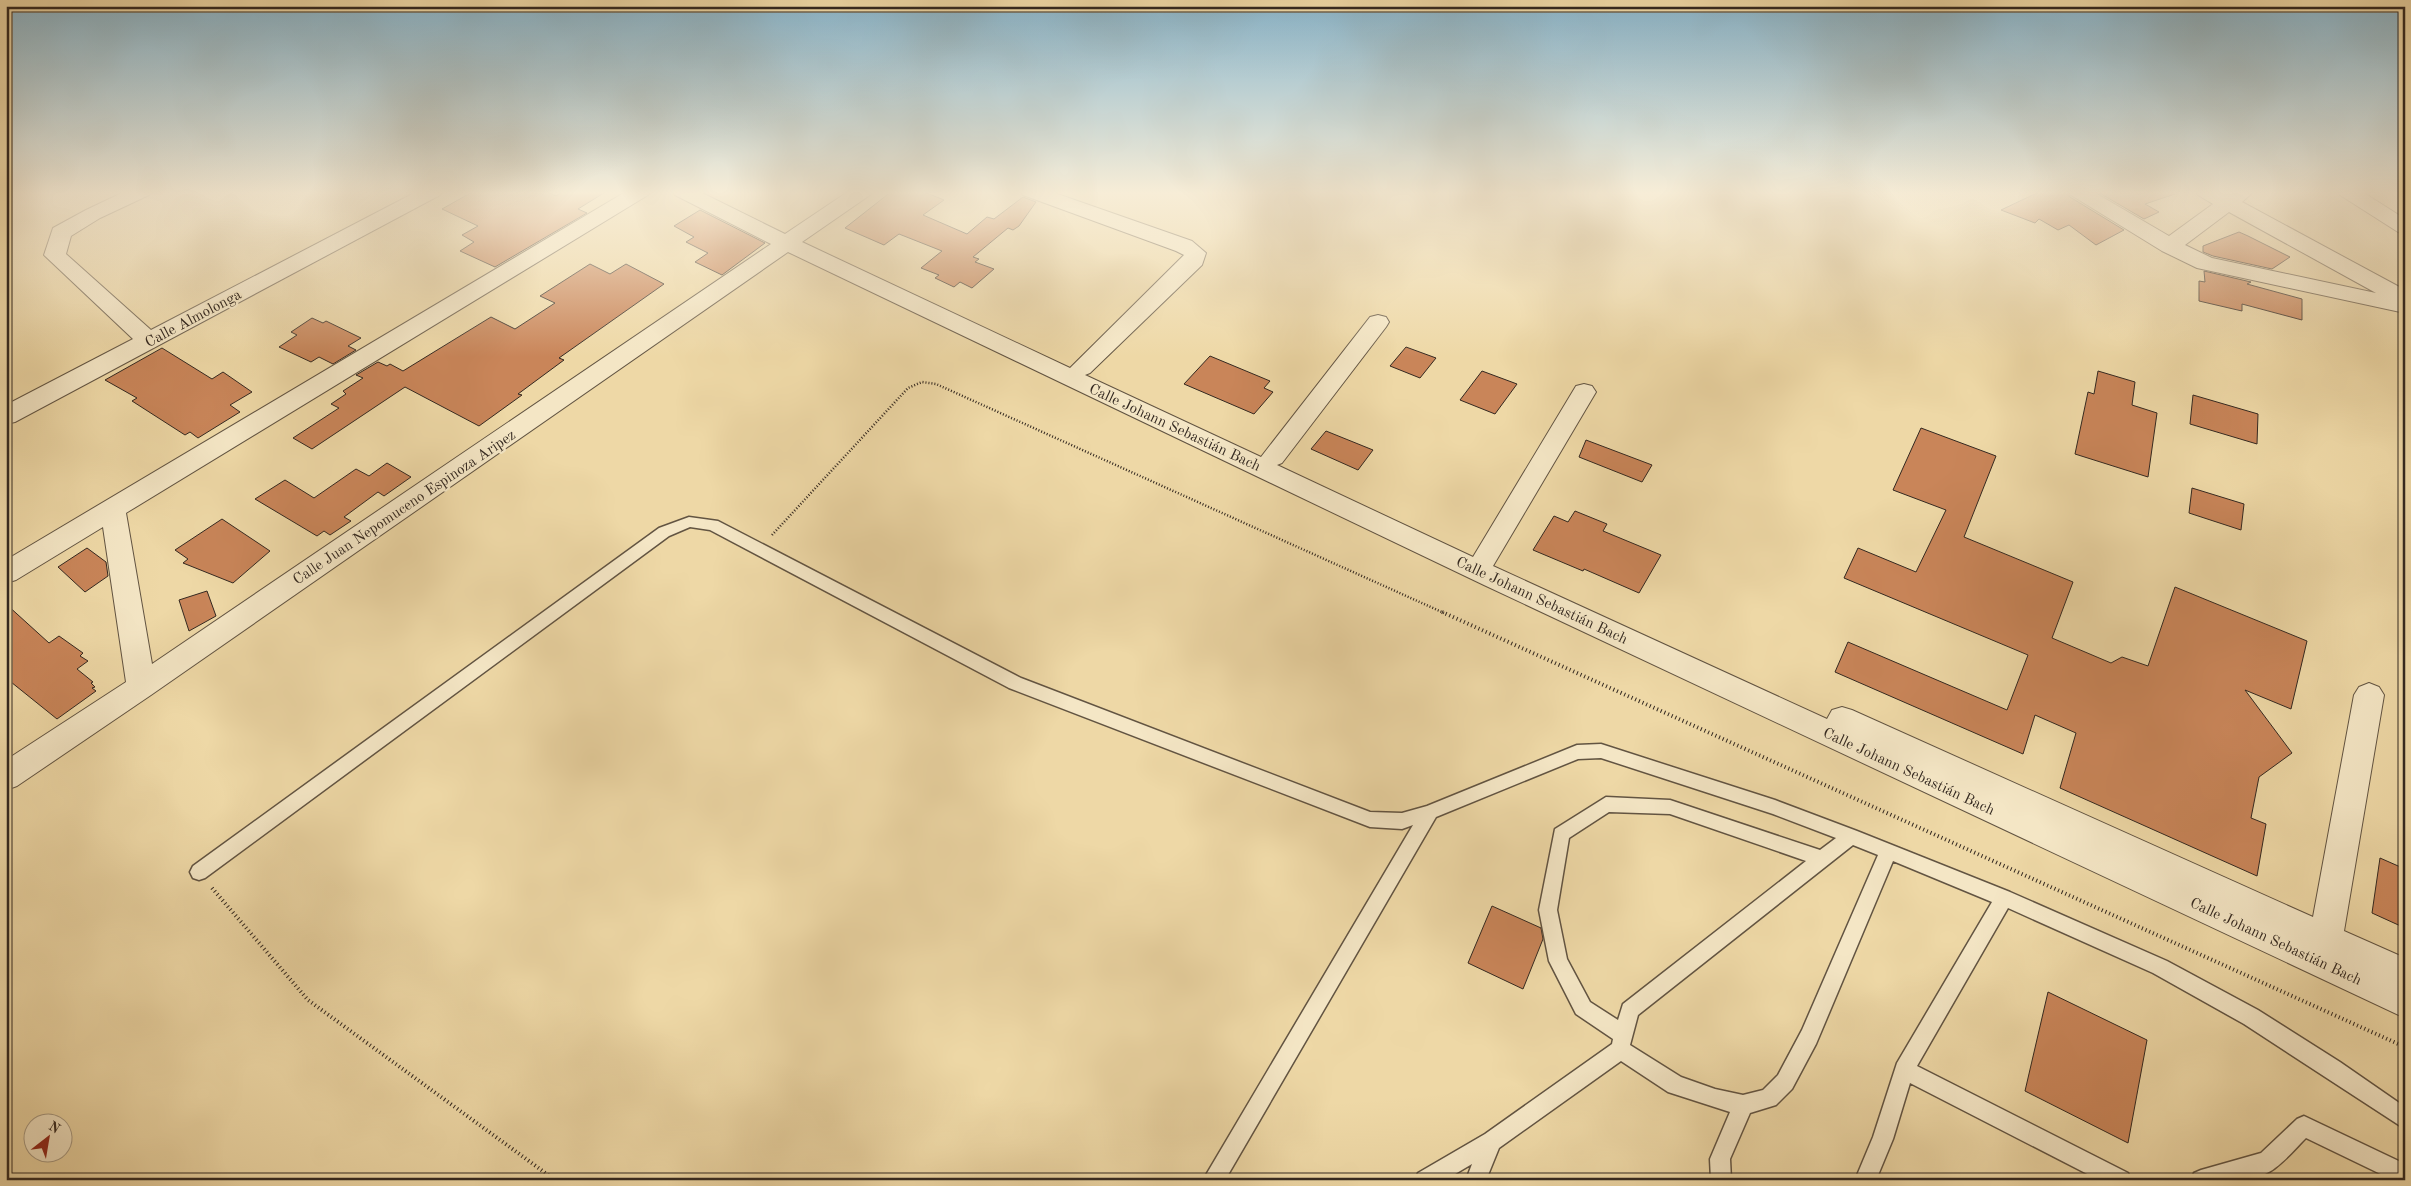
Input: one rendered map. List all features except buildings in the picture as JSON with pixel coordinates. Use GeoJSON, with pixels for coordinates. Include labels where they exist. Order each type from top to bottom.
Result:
{"type":"FeatureCollection","features":[{"type":"Feature","properties":{"kind":"street"},"geometry":{"type":"LineString","coordinates":[[57,246],[55,255],[149,341]]}},
{"type":"Feature","properties":{"kind":"street","name":"Calle Almolonga"},"geometry":{"type":"LineString","coordinates":[[6,416],[328,246]]}},
{"type":"Feature","properties":{"kind":"street"},"geometry":{"type":"LineString","coordinates":[[6,573],[550,246]]}},
{"type":"Feature","properties":{"kind":"street","name":"Calle Juan Nepomuceno Espinoza Aripez"},"geometry":{"type":"LineString","coordinates":[[6,777],[141,687],[783,246]]}},
{"type":"Feature","properties":{"kind":"street","name":"Calle Johann Sebastián Bach"},"geometry":{"type":"LineString","coordinates":[[809,246],[1503,582],[2405,1001]]}},
{"type":"Feature","properties":{"kind":"street","name":"Calle Johann Sebastián Bach"},"geometry":{"type":"LineString","coordinates":[[810,246],[1082,368],[1486,558],[2405,975]]}},
{"type":"Feature","properties":{"kind":"street"},"geometry":{"type":"LineString","coordinates":[[1082,368],[1194,260],[1195,253],[1185,246]]}},
{"type":"Feature","properties":{"kind":"street"},"geometry":{"type":"LineString","coordinates":[[2171,246],[2198,260],[2226,269],[2405,306]]}},
{"type":"Feature","properties":{"kind":"street"},"geometry":{"type":"LineString","coordinates":[[2316,246],[2405,299]]}},
{"type":"Feature","properties":{"kind":"street"},"geometry":{"type":"LineString","coordinates":[[1273,457],[1378,322]]}},
{"type":"Feature","properties":{"kind":"street"},"geometry":{"type":"LineString","coordinates":[[1486,558],[1584,392]]}},
{"type":"Feature","properties":{"kind":"street"},"geometry":{"type":"LineString","coordinates":[[113,510],[141,687]]}},
{"type":"Feature","properties":{"kind":"street"},"geometry":{"type":"LineString","coordinates":[[2326,938],[2369,695]]}},
{"type":"Feature","properties":{"kind":"lane"},"geometry":{"type":"LineString","coordinates":[[199,872],[664,532],[689,522],[713,525],[1015,683],[1370,819],[1402,821],[1430,812],[1578,752],[1590,750],[1601,751],[1774,807],[2004,898],[2160,967],[2251,1017],[2405,1119]]}},
{"type":"Feature","properties":{"kind":"lane"},"geometry":{"type":"LineString","coordinates":[[1822,858],[1670,807],[1606,804],[1561,834],[1548,910],[1558,961],[1583,1008],[1675,1086],[1743,1105],[1770,1098],[1785,1082],[1809,1036],[1888,851]]}},
{"type":"Feature","properties":{"kind":"lane"},"geometry":{"type":"LineString","coordinates":[[1213,1180],[1430,812]]}},
{"type":"Feature","properties":{"kind":"lane"},"geometry":{"type":"LineString","coordinates":[[1425,1180],[1492,1141],[1621,1042],[1630,1010],[1851,836]]}},
{"type":"Feature","properties":{"kind":"lane"},"geometry":{"type":"LineString","coordinates":[[1865,1180],[1883,1140],[1904,1070],[2004,898]]}},
{"type":"Feature","properties":{"kind":"lane"},"geometry":{"type":"LineString","coordinates":[[1904,1070],[2121,1180]]}},
{"type":"Feature","properties":{"kind":"lane"},"geometry":{"type":"LineString","coordinates":[[1721,1180],[1720,1159],[1743,1105]]}},
{"type":"Feature","properties":{"kind":"lane"},"geometry":{"type":"LineString","coordinates":[[2201,1180],[2267,1162],[2304,1126],[2405,1175]]}},
{"type":"Feature","properties":{"kind":"lane"},"geometry":{"type":"LineString","coordinates":[[1476,1180],[1492,1141]]}},
{"type":"Feature","properties":{"kind":"path"},"geometry":{"type":"LineString","coordinates":[[759,548],[908,388],[922,382],[936,384],[2405,1047]]}},
{"type":"Feature","properties":{"kind":"path"},"geometry":{"type":"LineString","coordinates":[[199,872],[308,1000],[555,1180]]}}]}
